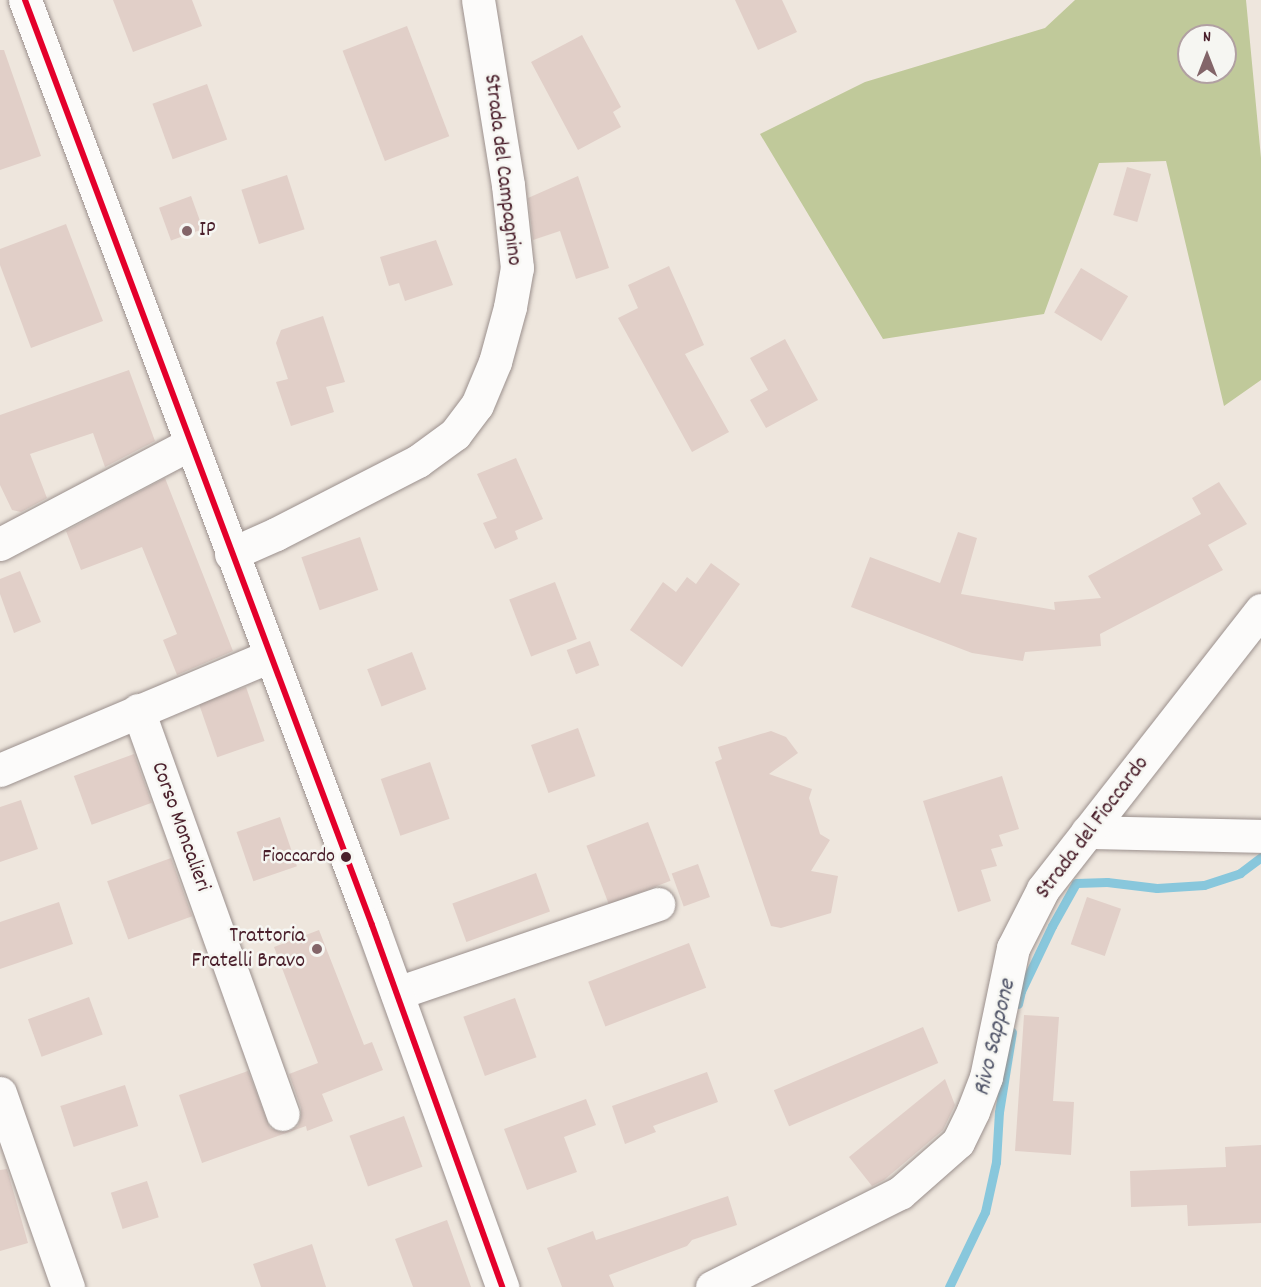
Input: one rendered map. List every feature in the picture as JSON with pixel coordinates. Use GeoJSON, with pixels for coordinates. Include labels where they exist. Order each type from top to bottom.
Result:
{"type":"FeatureCollection","features":[{"type":"Feature","properties":{"kind":"street"},"geometry":{"type":"LineString","coordinates":[[25,0],[397,993],[502,1287]]}},
{"type":"Feature","properties":{"kind":"street","name":"Strada del Campagnino"},"geometry":{"type":"LineString","coordinates":[[231,554],[276,534],[418,461],[455,434],[477,405],[495,362],[510,307],[517,268],[508,185],[478,0]]}},
{"type":"Feature","properties":{"kind":"street"},"geometry":{"type":"LineString","coordinates":[[0,544],[190,444]]}},
{"type":"Feature","properties":{"kind":"street","name":"Strada del Fioccardo"},"geometry":{"type":"LineString","coordinates":[[712,1287],[900,1193],[958,1142],[986,1077],[1013,948],[1043,890],[1261,610]]}},
{"type":"Feature","properties":{"kind":"street"},"geometry":{"type":"LineString","coordinates":[[0,770],[138,710],[270,657]]}},
{"type":"Feature","properties":{"kind":"street","name":"Corso Moncalieri"},"geometry":{"type":"LineString","coordinates":[[138,710],[283,1114]]}},
{"type":"Feature","properties":{"kind":"street"},"geometry":{"type":"LineString","coordinates":[[1087,832],[1261,836]]}},
{"type":"Feature","properties":{"kind":"street"},"geometry":{"type":"LineString","coordinates":[[397,993],[658,904]]}},
{"type":"Feature","properties":{"kind":"street"},"geometry":{"type":"LineString","coordinates":[[0,1093],[68,1287]]}},
{"type":"Feature","properties":{"kind":"green space"},"geometry":{"type":"Polygon","coordinates":[[[1075,0],[1246,0],[1261,158],[1261,380],[1224,406],[1166,161],[1099,163],[1044,314],[883,339],[760,134],[865,82],[1045,28],[1075,0]]]}},
{"type":"Feature","properties":{"kind":"building"},"geometry":{"type":"Polygon","coordinates":[[[113,0],[192,0],[202,26],[133,52],[113,0]]]}},
{"type":"Feature","properties":{"kind":"building"},"geometry":{"type":"Polygon","coordinates":[[[735,0],[782,0],[797,32],[758,50],[735,0]]]}},
{"type":"Feature","properties":{"kind":"building"},"geometry":{"type":"Polygon","coordinates":[[[407,26],[449,136],[385,161],[343,51],[407,26]]]}},
{"type":"Feature","properties":{"kind":"building"},"geometry":{"type":"Polygon","coordinates":[[[582,35],[621,107],[613,112],[621,127],[578,150],[531,62],[582,35]]]}},
{"type":"Feature","properties":{"kind":"building"},"geometry":{"type":"Polygon","coordinates":[[[0,50],[4,50],[41,156],[0,170],[0,50]]]}},
{"type":"Feature","properties":{"kind":"building"},"geometry":{"type":"Polygon","coordinates":[[[207,84],[227,139],[173,159],[152,104],[207,84]]]}},
{"type":"Feature","properties":{"kind":"building"},"geometry":{"type":"Polygon","coordinates":[[[1127,167],[1151,174],[1137,222],[1113,215],[1127,167]]]}},
{"type":"Feature","properties":{"kind":"building"},"geometry":{"type":"Polygon","coordinates":[[[287,175],[305,229],[259,244],[241,190],[287,175]]]}},
{"type":"Feature","properties":{"kind":"building"},"geometry":{"type":"Polygon","coordinates":[[[578,176],[609,268],[576,279],[560,231],[533,240],[528,198],[578,176]]]}},
{"type":"Feature","properties":{"kind":"building"},"geometry":{"type":"Polygon","coordinates":[[[191,196],[203,229],[171,241],[159,208],[191,196]]]}},
{"type":"Feature","properties":{"kind":"building"},"geometry":{"type":"Polygon","coordinates":[[[66,224],[103,321],[31,348],[0,265],[0,249],[66,224]]]}},
{"type":"Feature","properties":{"kind":"building"},"geometry":{"type":"Polygon","coordinates":[[[436,240],[453,285],[405,301],[399,283],[389,286],[380,257],[436,240]]]}},
{"type":"Feature","properties":{"kind":"building"},"geometry":{"type":"Polygon","coordinates":[[[669,266],[704,345],[685,354],[729,432],[692,452],[618,318],[638,308],[628,285],[669,266]]]}},
{"type":"Feature","properties":{"kind":"building"},"geometry":{"type":"Polygon","coordinates":[[[1081,268],[1128,296],[1101,341],[1054,313],[1081,268]]]}},
{"type":"Feature","properties":{"kind":"building"},"geometry":{"type":"Polygon","coordinates":[[[323,316],[345,382],[326,387],[334,412],[291,426],[276,382],[288,379],[276,343],[281,330],[323,316]]]}},
{"type":"Feature","properties":{"kind":"building"},"geometry":{"type":"Polygon","coordinates":[[[785,339],[818,400],[766,428],[750,400],[768,390],[750,358],[785,339]]]}},
{"type":"Feature","properties":{"kind":"building"},"geometry":{"type":"Polygon","coordinates":[[[129,370],[155,441],[105,467],[93,433],[30,454],[47,498],[21,512],[12,510],[0,485],[0,415],[129,370]]]}},
{"type":"Feature","properties":{"kind":"building"},"geometry":{"type":"Polygon","coordinates":[[[516,458],[543,519],[515,531],[518,539],[495,549],[483,523],[497,518],[477,474],[516,458]]]}},
{"type":"Feature","properties":{"kind":"building"},"geometry":{"type":"Polygon","coordinates":[[[165,478],[233,651],[177,675],[163,640],[177,634],[142,547],[81,570],[66,531],[165,478]]]}},
{"type":"Feature","properties":{"kind":"building"},"geometry":{"type":"Polygon","coordinates":[[[1219,482],[1247,524],[1208,545],[1223,570],[1100,634],[1101,646],[1025,652],[1023,661],[972,653],[851,607],[870,557],[940,583],[958,532],[977,538],[961,594],[1055,610],[1054,602],[1101,598],[1088,576],[1201,514],[1192,498],[1219,482]]]}},
{"type":"Feature","properties":{"kind":"building"},"geometry":{"type":"Polygon","coordinates":[[[360,537],[378,590],[320,610],[301,557],[360,537]]]}},
{"type":"Feature","properties":{"kind":"building"},"geometry":{"type":"Polygon","coordinates":[[[711,563],[740,584],[682,667],[630,630],[663,582],[676,592],[687,577],[696,584],[711,563]]]}},
{"type":"Feature","properties":{"kind":"building"},"geometry":{"type":"Polygon","coordinates":[[[20,571],[41,622],[14,633],[0,594],[0,579],[20,571]]]}},
{"type":"Feature","properties":{"kind":"building"},"geometry":{"type":"Polygon","coordinates":[[[555,582],[577,639],[531,657],[509,600],[555,582]]]}},
{"type":"Feature","properties":{"kind":"building"},"geometry":{"type":"Polygon","coordinates":[[[590,641],[599,665],[576,674],[567,650],[590,641]]]}},
{"type":"Feature","properties":{"kind":"building"},"geometry":{"type":"Polygon","coordinates":[[[412,652],[426,689],[382,707],[367,669],[412,652]]]}},
{"type":"Feature","properties":{"kind":"building"},"geometry":{"type":"Polygon","coordinates":[[[246,687],[265,741],[217,757],[199,703],[246,687]]]}},
{"type":"Feature","properties":{"kind":"building"},"geometry":{"type":"Polygon","coordinates":[[[578,728],[595,776],[548,793],[531,745],[578,728]]]}},
{"type":"Feature","properties":{"kind":"building"},"geometry":{"type":"Polygon","coordinates":[[[771,731],[786,737],[798,753],[769,774],[812,789],[809,798],[820,834],[830,840],[811,871],[838,876],[831,913],[781,928],[771,926],[715,762],[722,759],[718,747],[771,731]]]}},
{"type":"Feature","properties":{"kind":"building"},"geometry":{"type":"Polygon","coordinates":[[[134,754],[152,803],[92,825],[74,776],[134,754]]]}},
{"type":"Feature","properties":{"kind":"building"},"geometry":{"type":"Polygon","coordinates":[[[430,762],[450,819],[400,836],[381,779],[430,762]]]}},
{"type":"Feature","properties":{"kind":"building"},"geometry":{"type":"Polygon","coordinates":[[[1002,776],[1019,829],[999,835],[1003,846],[991,849],[997,866],[981,870],[991,901],[958,912],[923,801],[1002,776]]]}},
{"type":"Feature","properties":{"kind":"building"},"geometry":{"type":"Polygon","coordinates":[[[21,800],[38,849],[0,862],[0,807],[21,800]]]}},
{"type":"Feature","properties":{"kind":"building"},"geometry":{"type":"Polygon","coordinates":[[[280,817],[297,866],[253,881],[237,832],[280,817]]]}},
{"type":"Feature","properties":{"kind":"building"},"geometry":{"type":"Polygon","coordinates":[[[648,822],[671,881],[609,904],[586,846],[648,822]]]}},
{"type":"Feature","properties":{"kind":"building"},"geometry":{"type":"Polygon","coordinates":[[[171,858],[192,916],[128,940],[107,881],[171,858]]]}},
{"type":"Feature","properties":{"kind":"building"},"geometry":{"type":"Polygon","coordinates":[[[698,864],[710,897],[684,906],[672,874],[698,864]]]}},
{"type":"Feature","properties":{"kind":"building"},"geometry":{"type":"Polygon","coordinates":[[[536,873],[550,912],[466,942],[452,903],[536,873]]]}},
{"type":"Feature","properties":{"kind":"building"},"geometry":{"type":"Polygon","coordinates":[[[1087,897],[1121,909],[1105,956],[1071,944],[1087,897]]]}},
{"type":"Feature","properties":{"kind":"building"},"geometry":{"type":"Polygon","coordinates":[[[59,902],[73,944],[0,969],[0,922],[59,902]]]}},
{"type":"Feature","properties":{"kind":"building"},"geometry":{"type":"Polygon","coordinates":[[[319,930],[364,1045],[372,1042],[383,1070],[322,1094],[333,1121],[307,1131],[306,1126],[202,1163],[179,1095],[248,1071],[270,1128],[280,1132],[290,1131],[298,1126],[301,1108],[289,1074],[318,1063],[274,947],[319,930]]]}},
{"type":"Feature","properties":{"kind":"building"},"geometry":{"type":"Polygon","coordinates":[[[689,943],[706,988],[605,1027],[588,982],[689,943]]]}},
{"type":"Feature","properties":{"kind":"building"},"geometry":{"type":"Polygon","coordinates":[[[89,997],[103,1035],[42,1057],[28,1019],[89,997]]]}},
{"type":"Feature","properties":{"kind":"building"},"geometry":{"type":"Polygon","coordinates":[[[515,998],[537,1057],[485,1076],[463,1017],[515,998]]]}},
{"type":"Feature","properties":{"kind":"building"},"geometry":{"type":"Polygon","coordinates":[[[1024,1015],[1059,1017],[1053,1101],[1074,1102],[1071,1155],[1015,1151],[1024,1015]]]}},
{"type":"Feature","properties":{"kind":"building"},"geometry":{"type":"Polygon","coordinates":[[[923,1027],[938,1063],[789,1126],[774,1090],[923,1027]]]}},
{"type":"Feature","properties":{"kind":"building"},"geometry":{"type":"Polygon","coordinates":[[[707,1072],[718,1102],[653,1126],[656,1132],[625,1144],[612,1106],[707,1072]]]}},
{"type":"Feature","properties":{"kind":"building"},"geometry":{"type":"Polygon","coordinates":[[[945,1079],[955,1105],[943,1130],[884,1180],[872,1186],[849,1157],[945,1079]]]}},
{"type":"Feature","properties":{"kind":"building"},"geometry":{"type":"Polygon","coordinates":[[[125,1085],[138,1126],[74,1147],[60,1106],[125,1085]]]}},
{"type":"Feature","properties":{"kind":"building"},"geometry":{"type":"Polygon","coordinates":[[[586,1099],[596,1125],[564,1137],[577,1172],[527,1190],[504,1129],[586,1099]]]}},
{"type":"Feature","properties":{"kind":"building"},"geometry":{"type":"Polygon","coordinates":[[[404,1116],[422,1167],[368,1187],[349,1136],[404,1116]]]}},
{"type":"Feature","properties":{"kind":"building"},"geometry":{"type":"Polygon","coordinates":[[[1261,1145],[1261,1223],[1188,1226],[1187,1205],[1131,1207],[1130,1171],[1226,1167],[1225,1147],[1261,1145]]]}},
{"type":"Feature","properties":{"kind":"building"},"geometry":{"type":"Polygon","coordinates":[[[7,1169],[28,1243],[0,1251],[0,1170],[7,1169]]]}},
{"type":"Feature","properties":{"kind":"building"},"geometry":{"type":"Polygon","coordinates":[[[147,1181],[159,1217],[123,1229],[111,1193],[147,1181]]]}},
{"type":"Feature","properties":{"kind":"building"},"geometry":{"type":"Polygon","coordinates":[[[728,1196],[737,1225],[692,1240],[687,1246],[609,1275],[614,1287],[562,1287],[547,1248],[593,1231],[596,1240],[728,1196]]]}},
{"type":"Feature","properties":{"kind":"building"},"geometry":{"type":"Polygon","coordinates":[[[447,1220],[471,1287],[413,1287],[395,1239],[447,1220]]]}},
{"type":"Feature","properties":{"kind":"building"},"geometry":{"type":"Polygon","coordinates":[[[312,1244],[326,1287],[261,1287],[253,1264],[312,1244]]]}},
{"type":"Feature","properties":{"kind":"waterway","name":"Rivo Sappone"},"geometry":{"type":"LineString","coordinates":[[1018,1004],[1021,991],[1052,926],[1076,883],[1107,882],[1157,888],[1204,885],[1240,873],[1261,857]]}},
{"type":"Feature","properties":{"kind":"waterway","name":"Rivo Sappone"},"geometry":{"type":"LineString","coordinates":[[949,1287],[985,1212],[996,1162],[999,1112],[1012,1032]]}},
{"type":"Feature","properties":{"kind":"transit line"},"geometry":{"type":"LineString","coordinates":[[25,0],[372,925],[502,1287]]}},
{"type":"Feature","properties":{"kind":"place","name":"IP"},"geometry":{"type":"Point","coordinates":[187,231]}},
{"type":"Feature","properties":{"kind":"place","name":"Fioccardo"},"geometry":{"type":"Point","coordinates":[346,857]}},
{"type":"Feature","properties":{"kind":"place","name":"Trattoria Fratelli Bravo"},"geometry":{"type":"Point","coordinates":[317,949]}}]}
